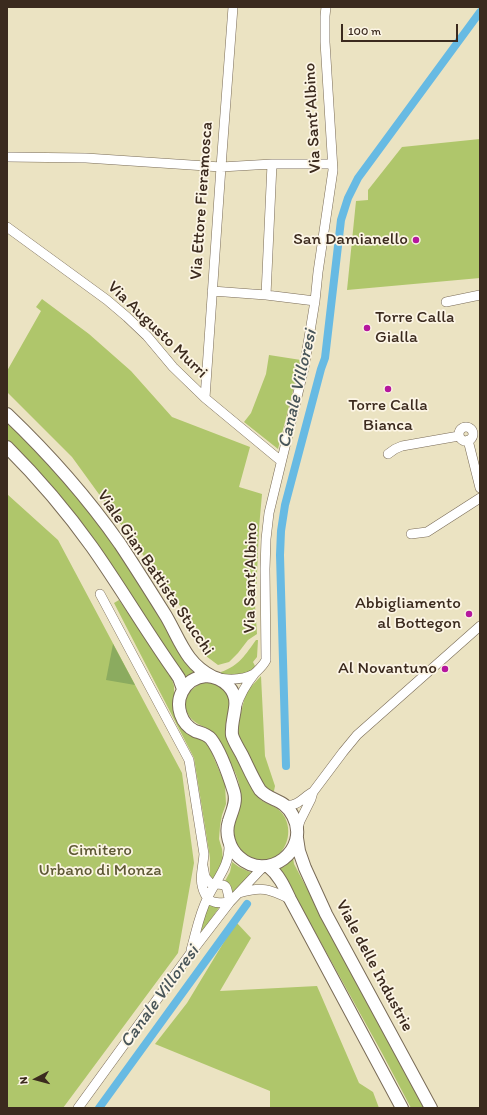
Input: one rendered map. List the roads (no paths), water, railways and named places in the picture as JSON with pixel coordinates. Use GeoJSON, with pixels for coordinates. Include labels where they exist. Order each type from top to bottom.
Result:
{"type":"FeatureCollection","features":[{"type":"Feature","properties":{"kind":"main road","name":"Viale Gian Battista Stucchi"},"geometry":{"type":"LineString","coordinates":[[7,414],[58,466],[90,504],[120,544],[167,618],[188,657],[202,670],[223,681],[231,688],[235,698],[235,709],[232,724],[233,738],[259,789],[263,793],[285,805],[293,815],[296,823],[297,834]]}},
{"type":"Feature","properties":{"kind":"main road"},"geometry":{"type":"LineString","coordinates":[[7,447],[28,468],[71,519],[93,548],[176,672],[183,690],[179,704],[182,718],[186,724],[212,740],[224,762],[234,793],[234,806],[228,826],[228,835],[230,844],[236,855],[255,866],[266,866],[276,863],[287,856],[294,845],[297,834]]}},
{"type":"Feature","properties":{"kind":"main road","name":"Viale Gian Battista Stucchi"},"geometry":{"type":"LineString","coordinates":[[183,690],[190,682],[202,676],[215,677]]}},
{"type":"Feature","properties":{"kind":"main road","name":"Viale delle Industrie"},"geometry":{"type":"LineString","coordinates":[[297,834],[299,851],[305,868],[324,909],[431,1108]]}},
{"type":"Feature","properties":{"kind":"main road"},"geometry":{"type":"LineString","coordinates":[[266,866],[279,877],[402,1108]]}},
{"type":"Feature","properties":{"kind":"street","name":"Via Ettore Fieramosca"},"geometry":{"type":"LineString","coordinates":[[205,398],[233,7]]}},
{"type":"Feature","properties":{"kind":"street","name":"Via Sant'Albino"},"geometry":{"type":"LineString","coordinates":[[235,709],[243,690],[255,673],[263,666],[266,656],[265,568],[269,513],[304,368],[333,170],[325,42],[324,16],[326,7]]}},
{"type":"Feature","properties":{"kind":"street"},"geometry":{"type":"LineString","coordinates":[[7,157],[86,158],[221,167],[272,164],[332,164]]}},
{"type":"Feature","properties":{"kind":"street"},"geometry":{"type":"LineString","coordinates":[[266,295],[272,164]]}},
{"type":"Feature","properties":{"kind":"street","name":"Via Augusto Murri"},"geometry":{"type":"LineString","coordinates":[[7,227],[112,304],[146,336],[173,367],[205,398],[281,461]]}},
{"type":"Feature","properties":{"kind":"street"},"geometry":{"type":"LineString","coordinates":[[212,291],[266,295],[315,301]]}},
{"type":"Feature","properties":{"kind":"street"},"geometry":{"type":"LineString","coordinates":[[446,302],[480,295]]}},
{"type":"Feature","properties":{"kind":"street"},"geometry":{"type":"LineString","coordinates":[[388,454],[402,446],[459,436],[462,439],[474,436],[480,488]]}},
{"type":"Feature","properties":{"kind":"street"},"geometry":{"type":"LineString","coordinates":[[411,534],[427,532],[480,498]]}},
{"type":"Feature","properties":{"kind":"street"},"geometry":{"type":"LineString","coordinates":[[100,594],[188,760],[204,848],[201,874],[202,888],[207,898],[216,902],[230,902]]}},
{"type":"Feature","properties":{"kind":"street"},"geometry":{"type":"LineString","coordinates":[[285,805],[297,804],[313,792],[353,739],[480,626]]}},
{"type":"Feature","properties":{"kind":"street"},"geometry":{"type":"LineString","coordinates":[[215,677],[236,679],[248,677],[255,673]]}},
{"type":"Feature","properties":{"kind":"street"},"geometry":{"type":"LineString","coordinates":[[297,834],[300,821],[313,792]]}},
{"type":"Feature","properties":{"kind":"street"},"geometry":{"type":"LineString","coordinates":[[190,954],[199,919],[207,898],[226,866],[230,844]]}},
{"type":"Feature","properties":{"kind":"street"},"geometry":{"type":"LineString","coordinates":[[203,866],[204,877],[210,883],[222,884],[227,888],[230,902]]}},
{"type":"Feature","properties":{"kind":"street"},"geometry":{"type":"LineString","coordinates":[[78,1108],[190,954],[230,902],[266,866]]}},
{"type":"Feature","properties":{"kind":"street"},"geometry":{"type":"LineString","coordinates":[[239,893],[260,888],[272,891],[290,899]]}},
{"type":"Feature","properties":{"kind":"waterway","name":"Canale Villoresi"},"geometry":{"type":"LineString","coordinates":[[286,766],[280,555],[281,531],[285,505],[325,358],[341,220],[348,198],[358,178],[480,12]]}},
{"type":"Feature","properties":{"kind":"waterway","name":"Canale Villoresi"},"geometry":{"type":"LineString","coordinates":[[99,1108],[247,904]]}},
{"type":"Feature","properties":{"kind":"place","name":"San Damianello"},"geometry":{"type":"Point","coordinates":[416,240]}},
{"type":"Feature","properties":{"kind":"place","name":"Torre Calla Gialla"},"geometry":{"type":"Point","coordinates":[367,328]}},
{"type":"Feature","properties":{"kind":"place","name":"Torre Calla Bianca"},"geometry":{"type":"Point","coordinates":[388,389]}},
{"type":"Feature","properties":{"kind":"place","name":"Abbigliamento al Bottegon"},"geometry":{"type":"Point","coordinates":[469,614]}},
{"type":"Feature","properties":{"kind":"place","name":"Al Novantuno"},"geometry":{"type":"Point","coordinates":[445,669]}},
{"type":"Feature","properties":{"kind":"park label","name":"Cimitero Urbano di Monza"},"geometry":{"type":"Point","coordinates":[100,861]}}]}
